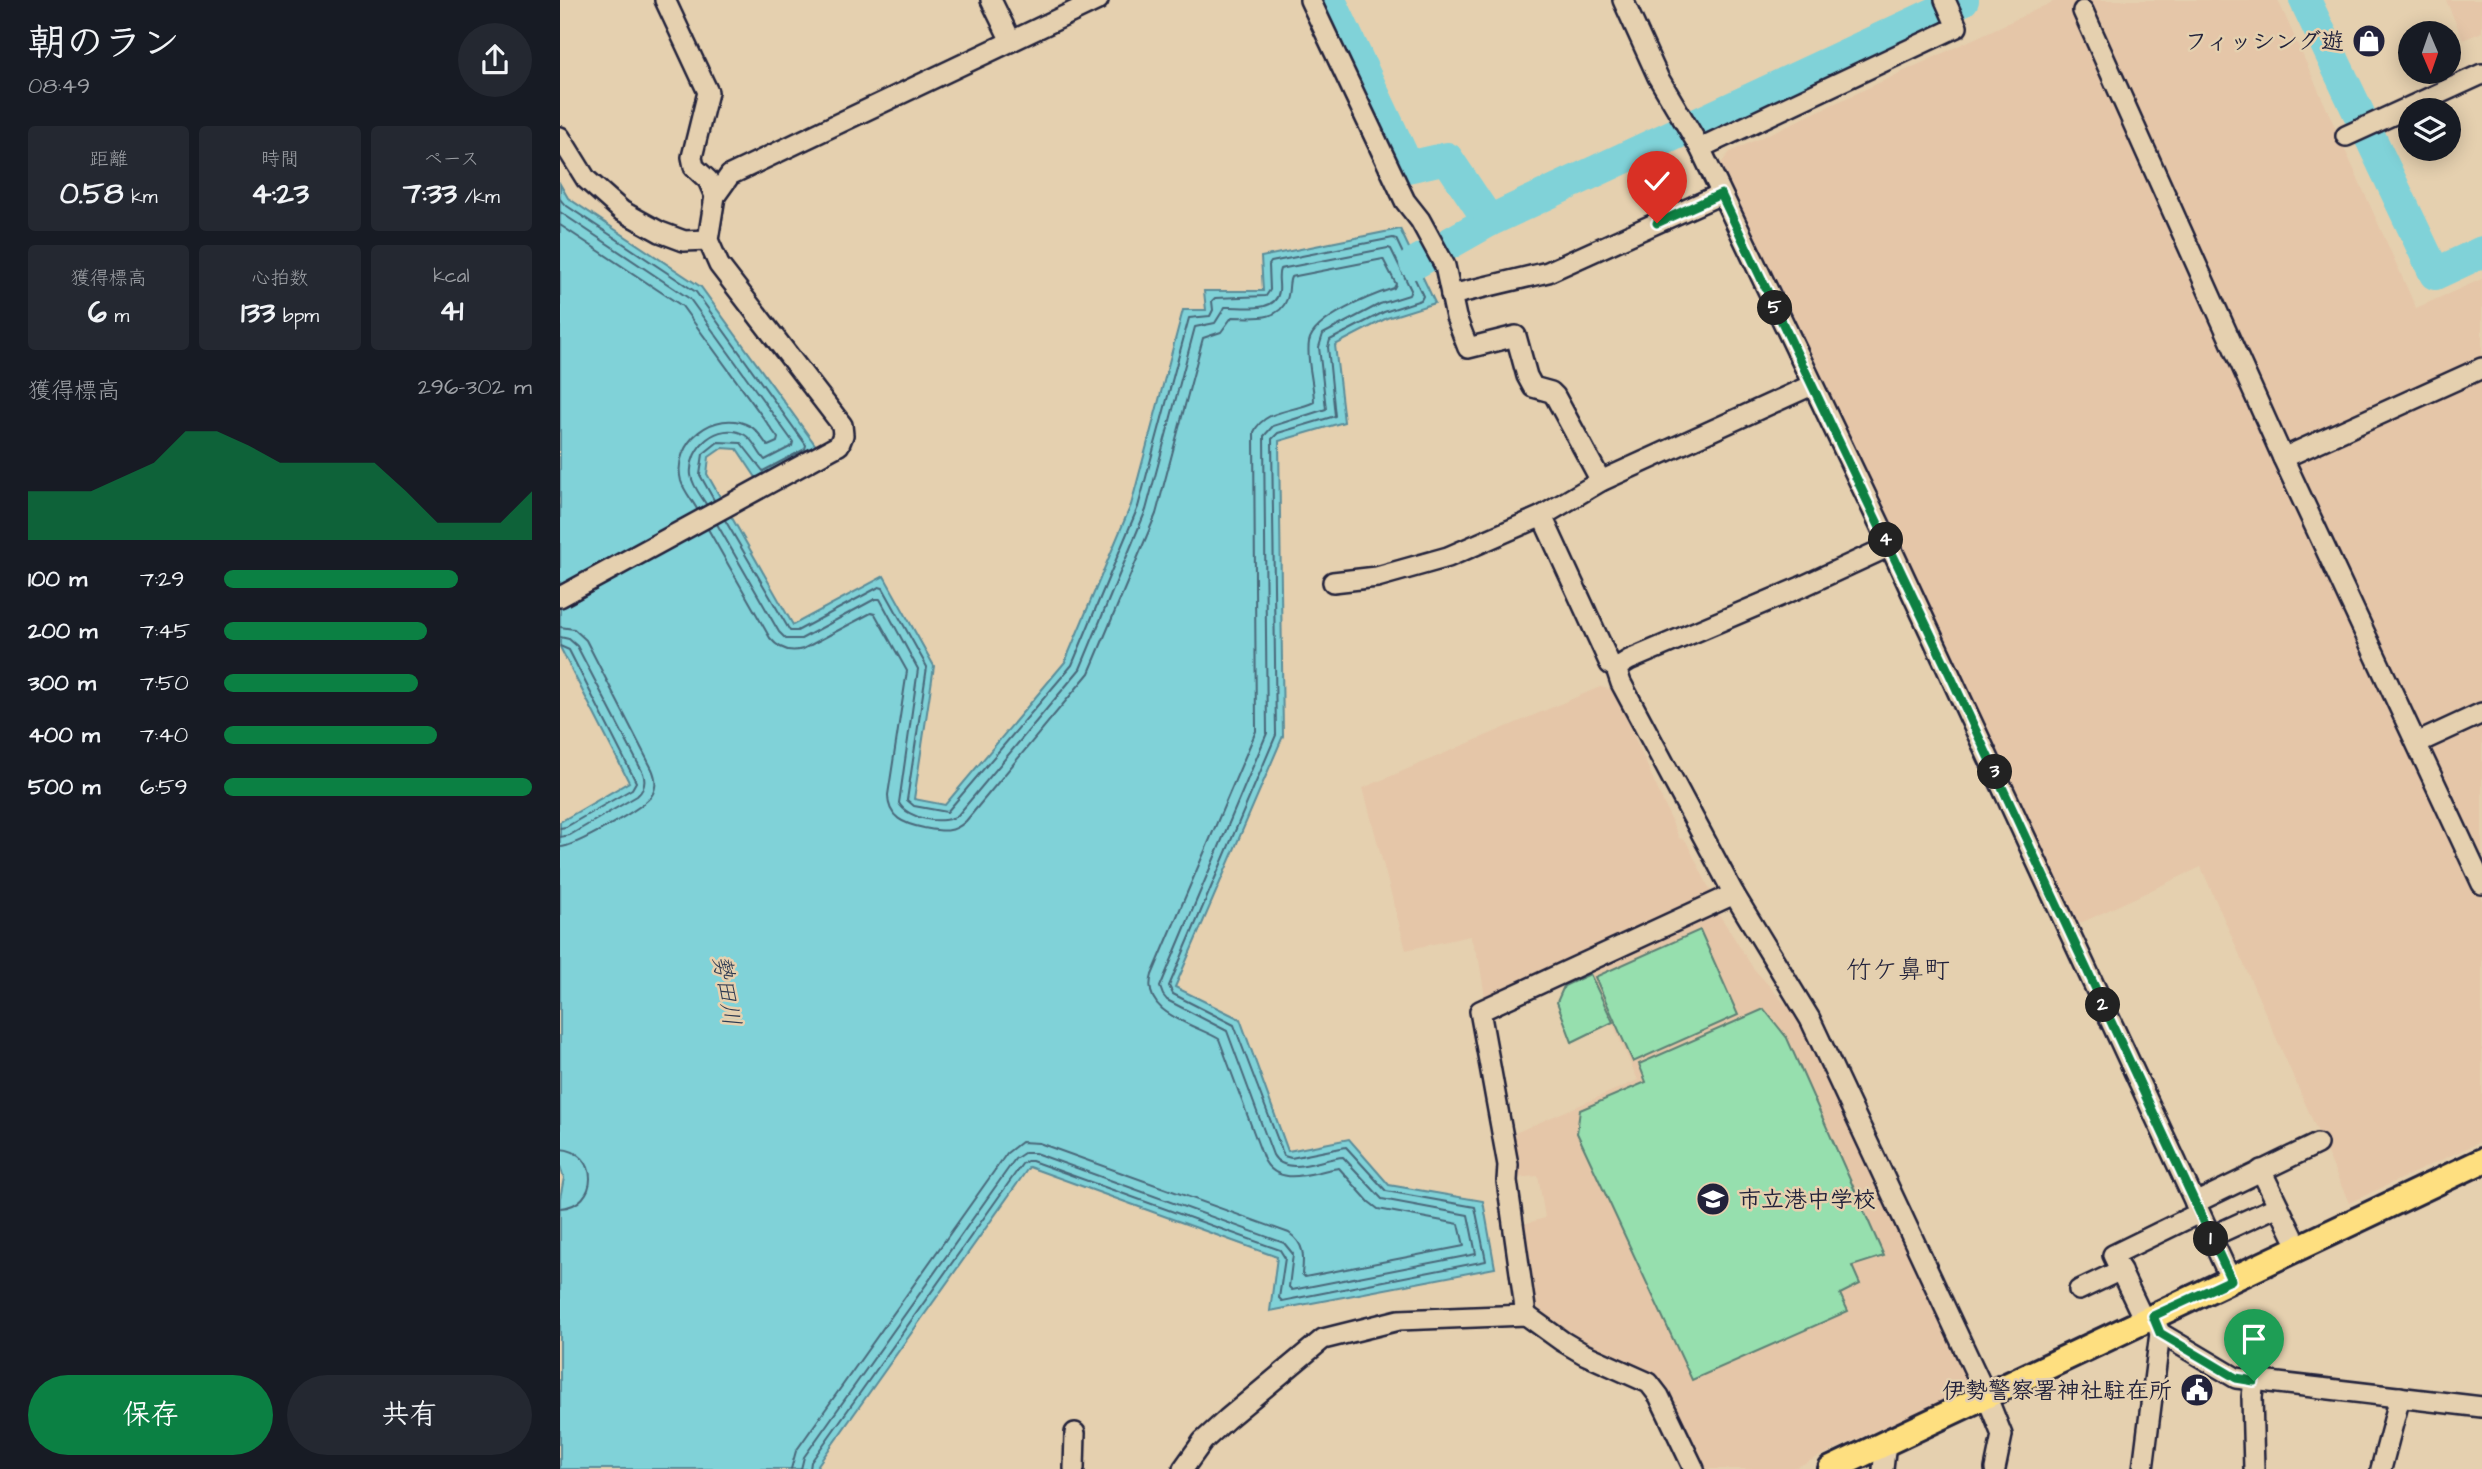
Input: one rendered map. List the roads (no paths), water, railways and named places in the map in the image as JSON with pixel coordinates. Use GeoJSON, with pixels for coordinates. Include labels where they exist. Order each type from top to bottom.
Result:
{"type":"FeatureCollection","features":[{"type":"Feature","properties":{"kind":"main road"},"geometry":{"type":"LineString","coordinates":[[1831,1469],[1986,1395],[2152,1323],[2231,1280],[2482,1161]]}},
{"type":"Feature","properties":{"kind":"street"},"geometry":{"type":"LineString","coordinates":[[665,0],[708,92],[692,157],[694,167],[708,180],[715,196]]}},
{"type":"Feature","properties":{"kind":"street"},"geometry":{"type":"LineString","coordinates":[[991,0],[1011,41]]}},
{"type":"Feature","properties":{"kind":"street"},"geometry":{"type":"LineString","coordinates":[[560,597],[839,445],[844,435],[842,425],[719,265],[708,240],[715,196],[730,175],[1098,0]]}},
{"type":"Feature","properties":{"kind":"street"},"geometry":{"type":"LineString","coordinates":[[1310,0],[1405,201],[1420,220],[1445,266],[1468,348],[1516,336],[1527,376],[1533,387],[1551,392],[1555,396],[1601,481]]}},
{"type":"Feature","properties":{"kind":"street"},"geometry":{"type":"LineString","coordinates":[[1623,0],[1658,77],[1700,148],[1890,546],[2231,1280]]}},
{"type":"Feature","properties":{"kind":"street"},"geometry":{"type":"LineString","coordinates":[[1700,148],[1957,27],[1945,0]]}},
{"type":"Feature","properties":{"kind":"street"},"geometry":{"type":"LineString","coordinates":[[2083,11],[2283,458],[2482,884]]}},
{"type":"Feature","properties":{"kind":"street"},"geometry":{"type":"LineString","coordinates":[[2346,136],[2482,74]]}},
{"type":"Feature","properties":{"kind":"street"},"geometry":{"type":"LineString","coordinates":[[560,137],[586,179],[622,211],[660,232],[684,241],[708,240]]}},
{"type":"Feature","properties":{"kind":"street"},"geometry":{"type":"LineString","coordinates":[[1451,295],[1548,272],[1721,194]]}},
{"type":"Feature","properties":{"kind":"street"},"geometry":{"type":"LineString","coordinates":[[2283,458],[2482,368]]}},
{"type":"Feature","properties":{"kind":"street"},"geometry":{"type":"LineString","coordinates":[[1333,582],[1377,577],[1448,557],[1542,516],[1601,481],[1708,435],[1812,385]]}},
{"type":"Feature","properties":{"kind":"street"},"geometry":{"type":"LineString","coordinates":[[1542,516],[1610,664],[1615,668],[1734,894],[1810,1020],[1986,1395],[2001,1435],[1995,1469]]}},
{"type":"Feature","properties":{"kind":"street"},"geometry":{"type":"LineString","coordinates":[[1615,668],[1890,546]]}},
{"type":"Feature","properties":{"kind":"street"},"geometry":{"type":"LineString","coordinates":[[2417,743],[2482,713]]}},
{"type":"Feature","properties":{"kind":"street"},"geometry":{"type":"LineString","coordinates":[[1526,1315],[1507,1181],[1508,1165],[1480,1011],[1734,894]]}},
{"type":"Feature","properties":{"kind":"street"},"geometry":{"type":"LineString","coordinates":[[2317,1144],[2262,1170],[2113,1255],[2152,1323],[2236,1378],[2482,1407]]}},
{"type":"Feature","properties":{"kind":"street"},"geometry":{"type":"LineString","coordinates":[[2262,1170],[2293,1237]]}},
{"type":"Feature","properties":{"kind":"street"},"geometry":{"type":"LineString","coordinates":[[2210,1237],[2278,1206]]}},
{"type":"Feature","properties":{"kind":"street"},"geometry":{"type":"LineString","coordinates":[[2079,1290],[2121,1270]]}},
{"type":"Feature","properties":{"kind":"street"},"geometry":{"type":"LineString","coordinates":[[1183,1469],[1203,1441],[1323,1339],[1399,1320],[1526,1315],[1584,1354],[1649,1383],[1659,1396],[1694,1469]]}},
{"type":"Feature","properties":{"kind":"street"},"geometry":{"type":"LineString","coordinates":[[2143,1469],[2152,1323]]}},
{"type":"Feature","properties":{"kind":"street"},"geometry":{"type":"LineString","coordinates":[[2254,1381],[2254,1469]]}},
{"type":"Feature","properties":{"kind":"street"},"geometry":{"type":"LineString","coordinates":[[2381,1469],[2400,1397]]}},
{"type":"Feature","properties":{"kind":"street"},"geometry":{"type":"LineString","coordinates":[[1074,1469],[1075,1433]]}},
{"type":"Feature","properties":{"kind":"street"},"geometry":{"type":"LineString","coordinates":[[1883,1469],[1886,1443]]}},
{"type":"Feature","properties":{"kind":"water","name":"勢田川"},"geometry":{"type":"Polygon","coordinates":[[[560,184],[568,198],[701,287],[819,450],[759,482],[737,449],[722,448],[709,457],[707,474],[793,625],[884,576],[934,666],[914,799],[945,805],[1065,662],[1131,505],[1183,310],[1206,310],[1204,291],[1263,291],[1261,257],[1400,229],[1435,303],[1387,318],[1335,345],[1344,422],[1279,441],[1283,736],[1175,987],[1240,1019],[1288,1151],[1349,1139],[1389,1185],[1483,1201],[1495,1268],[1270,1311],[1277,1257],[1029,1167],[815,1469],[560,1469],[560,1198],[564,1178],[560,1166],[560,822],[629,782],[560,647],[560,184]]]}},
{"type":"Feature","properties":{"kind":"waterway"},"geometry":{"type":"LineString","coordinates":[[1330,0],[1408,167],[1447,158],[1489,221],[1415,263]]}},
{"type":"Feature","properties":{"kind":"waterway"},"geometry":{"type":"LineString","coordinates":[[1489,221],[1963,0]]}},
{"type":"Feature","properties":{"kind":"waterway"},"geometry":{"type":"LineString","coordinates":[[2305,0],[2435,274],[2482,252]]}},
{"type":"Feature","properties":{"kind":"place","name":"フィッシング遊"},"geometry":{"type":"Point","coordinates":[2369,41]}},
{"type":"Feature","properties":{"kind":"place","name":"市立港中学校"},"geometry":{"type":"Point","coordinates":[1713,1199]}},
{"type":"Feature","properties":{"kind":"place","name":"伊勢警察署神社駐在所"},"geometry":{"type":"Point","coordinates":[2197,1390]}},
{"type":"Feature","properties":{"kind":"district","name":"竹ケ鼻町"},"geometry":{"type":"Point","coordinates":[1898,969]}}]}
